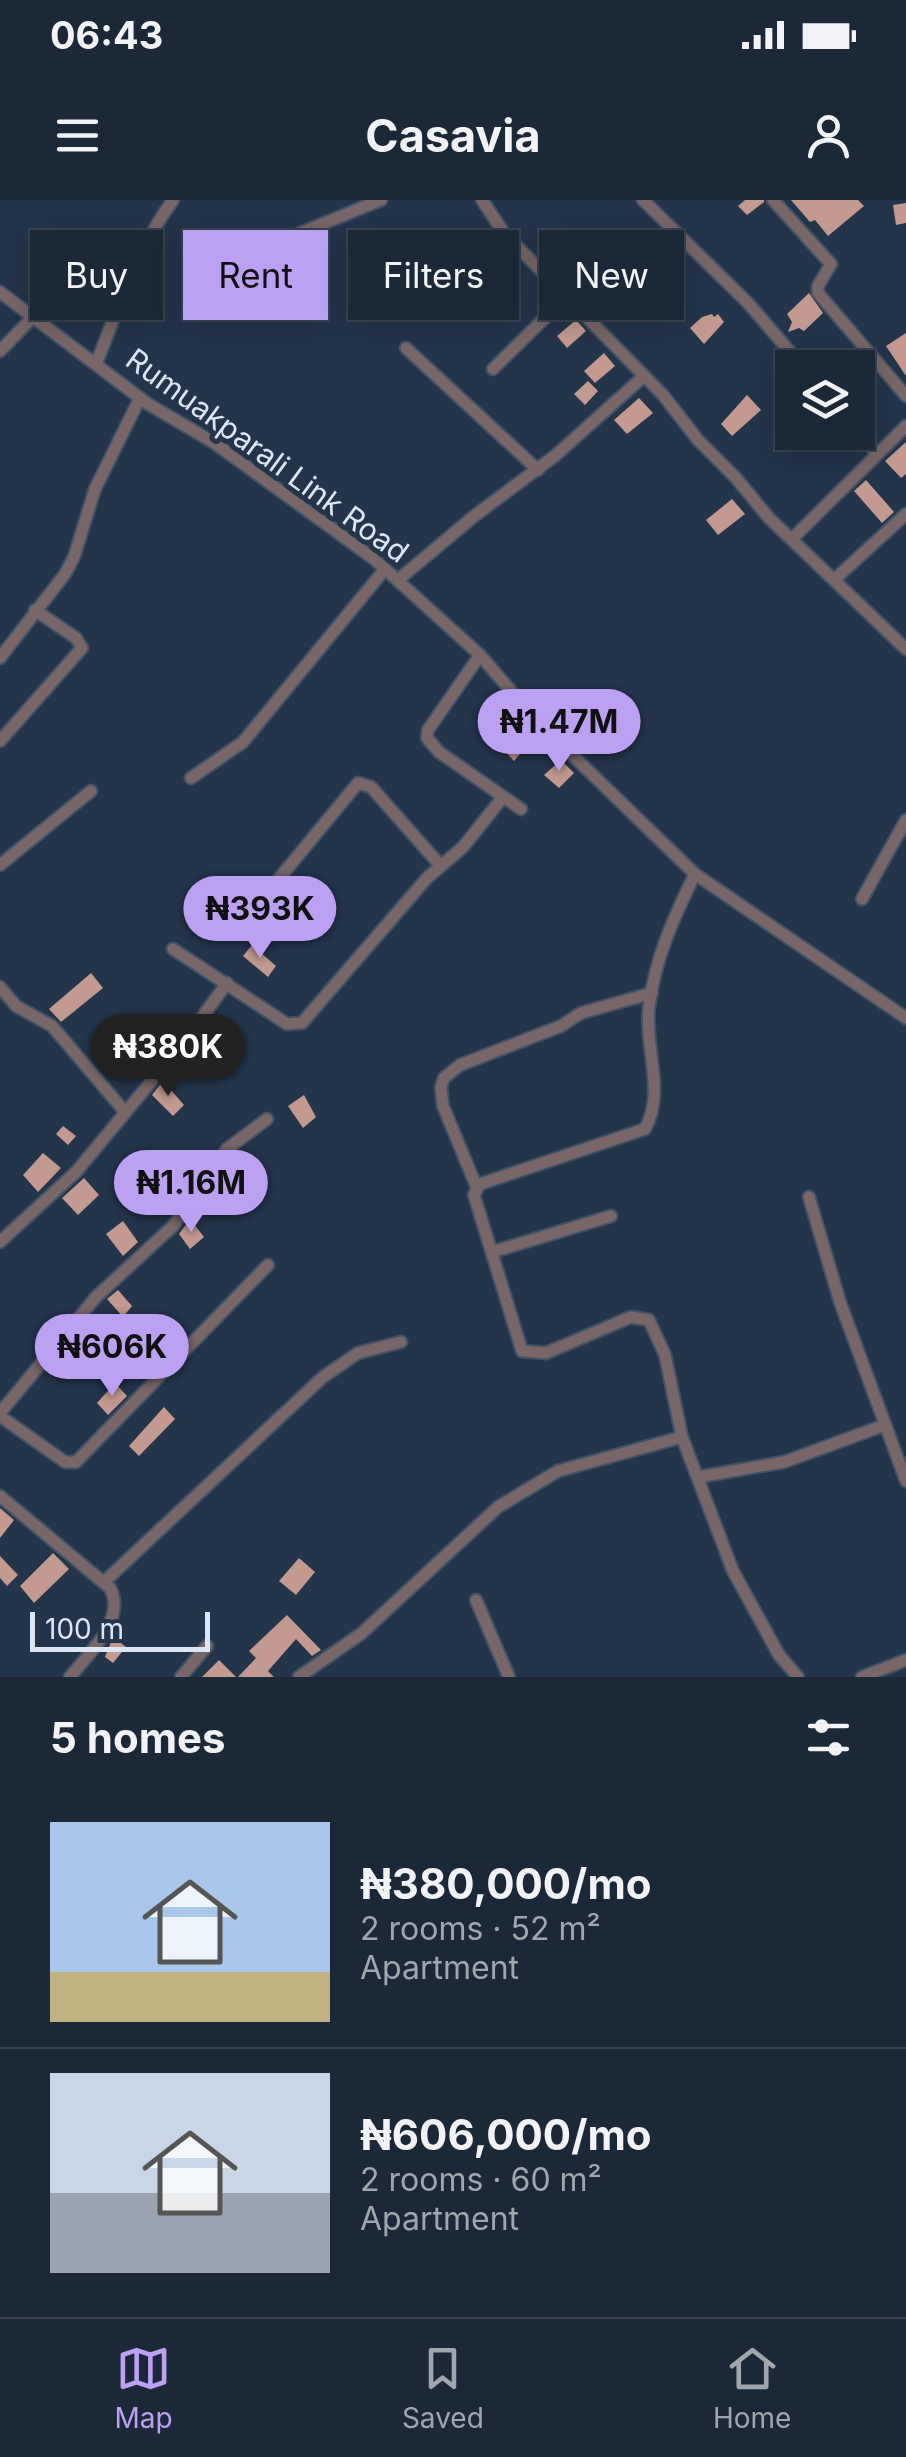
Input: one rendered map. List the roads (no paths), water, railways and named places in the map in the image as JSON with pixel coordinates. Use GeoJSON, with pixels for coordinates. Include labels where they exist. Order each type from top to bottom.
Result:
{"type":"FeatureCollection","features":[{"type":"Feature","properties":{"kind":"street"},"geometry":{"type":"LineString","coordinates":[[96,364],[127,287],[173,200]]}},
{"type":"Feature","properties":{"kind":"street"},"geometry":{"type":"LineString","coordinates":[[307,230],[381,200]]}},
{"type":"Feature","properties":{"kind":"street"},"geometry":{"type":"LineString","coordinates":[[482,200],[504,232],[539,268]]}},
{"type":"Feature","properties":{"kind":"street"},"geometry":{"type":"LineString","coordinates":[[643,200],[748,303],[788,350]]}},
{"type":"Feature","properties":{"kind":"street"},"geometry":{"type":"LineString","coordinates":[[773,200],[831,264],[818,286],[818,294],[906,396]]}},
{"type":"Feature","properties":{"kind":"street","name":"Rumuakparali Link Road"},"geometry":{"type":"LineString","coordinates":[[0,292],[30,316]]}},
{"type":"Feature","properties":{"kind":"street"},"geometry":{"type":"LineString","coordinates":[[0,350],[30,320]]}},
{"type":"Feature","properties":{"kind":"street","name":"Rumuakparali Link Road"},"geometry":{"type":"LineString","coordinates":[[35,320],[140,398],[235,457],[385,569],[480,655],[537,721],[695,874],[906,1018]]}},
{"type":"Feature","properties":{"kind":"street"},"geometry":{"type":"LineString","coordinates":[[493,369],[543,320]]}},
{"type":"Feature","properties":{"kind":"street"},"geometry":{"type":"LineString","coordinates":[[590,320],[792,539],[906,649]]}},
{"type":"Feature","properties":{"kind":"street"},"geometry":{"type":"LineString","coordinates":[[406,348],[538,470]]}},
{"type":"Feature","properties":{"kind":"street"},"geometry":{"type":"LineString","coordinates":[[398,580],[473,517],[538,470],[644,376]]}},
{"type":"Feature","properties":{"kind":"street"},"geometry":{"type":"LineString","coordinates":[[0,658],[65,574],[96,489],[140,398]]}},
{"type":"Feature","properties":{"kind":"street"},"geometry":{"type":"LineString","coordinates":[[792,539],[906,426]]}},
{"type":"Feature","properties":{"kind":"street"},"geometry":{"type":"LineString","coordinates":[[873,450],[876,454]]}},
{"type":"Feature","properties":{"kind":"street"},"geometry":{"type":"LineString","coordinates":[[835,579],[906,514]]}},
{"type":"Feature","properties":{"kind":"street"},"geometry":{"type":"LineString","coordinates":[[191,778],[243,742],[385,569]]}},
{"type":"Feature","properties":{"kind":"street"},"geometry":{"type":"LineString","coordinates":[[0,741],[82,648],[76,638],[35,610]]}},
{"type":"Feature","properties":{"kind":"street"},"geometry":{"type":"LineString","coordinates":[[480,655],[428,730],[427,738],[439,752],[521,809]]}},
{"type":"Feature","properties":{"kind":"street"},"geometry":{"type":"LineString","coordinates":[[240,928],[358,783],[372,787],[440,865]]}},
{"type":"Feature","properties":{"kind":"street"},"geometry":{"type":"LineString","coordinates":[[0,866],[91,791]]}},
{"type":"Feature","properties":{"kind":"street"},"geometry":{"type":"LineString","coordinates":[[174,950],[287,1024],[302,1023],[503,797]]}},
{"type":"Feature","properties":{"kind":"street"},"geometry":{"type":"LineString","coordinates":[[862,898],[906,820]]}},
{"type":"Feature","properties":{"kind":"street"},"geometry":{"type":"LineString","coordinates":[[695,874],[664,937],[648,1009],[655,1111],[645,1129],[480,1184],[474,1194],[522,1350],[546,1353],[631,1317],[648,1320],[665,1355],[682,1437],[733,1571],[794,1676]]}},
{"type":"Feature","properties":{"kind":"street"},"geometry":{"type":"LineString","coordinates":[[0,1242],[76,1172],[184,1042],[227,983]]}},
{"type":"Feature","properties":{"kind":"street"},"geometry":{"type":"LineString","coordinates":[[0,987],[16,1006],[52,1026],[125,1112]]}},
{"type":"Feature","properties":{"kind":"street"},"geometry":{"type":"LineString","coordinates":[[476,1188],[443,1106],[440,1087],[444,1078],[460,1065],[561,1026],[581,1014],[652,992]]}},
{"type":"Feature","properties":{"kind":"street"},"geometry":{"type":"LineString","coordinates":[[267,1119],[227,1149],[173,1226],[96,1298],[0,1414],[65,1462],[76,1462],[268,1265]]}},
{"type":"Feature","properties":{"kind":"street"},"geometry":{"type":"LineString","coordinates":[[809,1198],[840,1302],[906,1481]]}},
{"type":"Feature","properties":{"kind":"street"},"geometry":{"type":"LineString","coordinates":[[492,1252],[610,1216]]}},
{"type":"Feature","properties":{"kind":"street"},"geometry":{"type":"LineString","coordinates":[[104,1582],[323,1377],[358,1353],[401,1342]]}},
{"type":"Feature","properties":{"kind":"street"},"geometry":{"type":"LineString","coordinates":[[698,1477],[784,1462],[884,1425]]}},
{"type":"Feature","properties":{"kind":"street"},"geometry":{"type":"LineString","coordinates":[[299,1677],[362,1633],[498,1507],[558,1471],[682,1437]]}},
{"type":"Feature","properties":{"kind":"street"},"geometry":{"type":"LineString","coordinates":[[0,1496],[104,1582],[117,1606],[70,1677]]}},
{"type":"Feature","properties":{"kind":"street"},"geometry":{"type":"LineString","coordinates":[[476,1600],[509,1677]]}},
{"type":"Feature","properties":{"kind":"street"},"geometry":{"type":"LineString","coordinates":[[181,1677],[207,1646]]}},
{"type":"Feature","properties":{"kind":"street"},"geometry":{"type":"LineString","coordinates":[[862,1677],[906,1660]]}}]}
